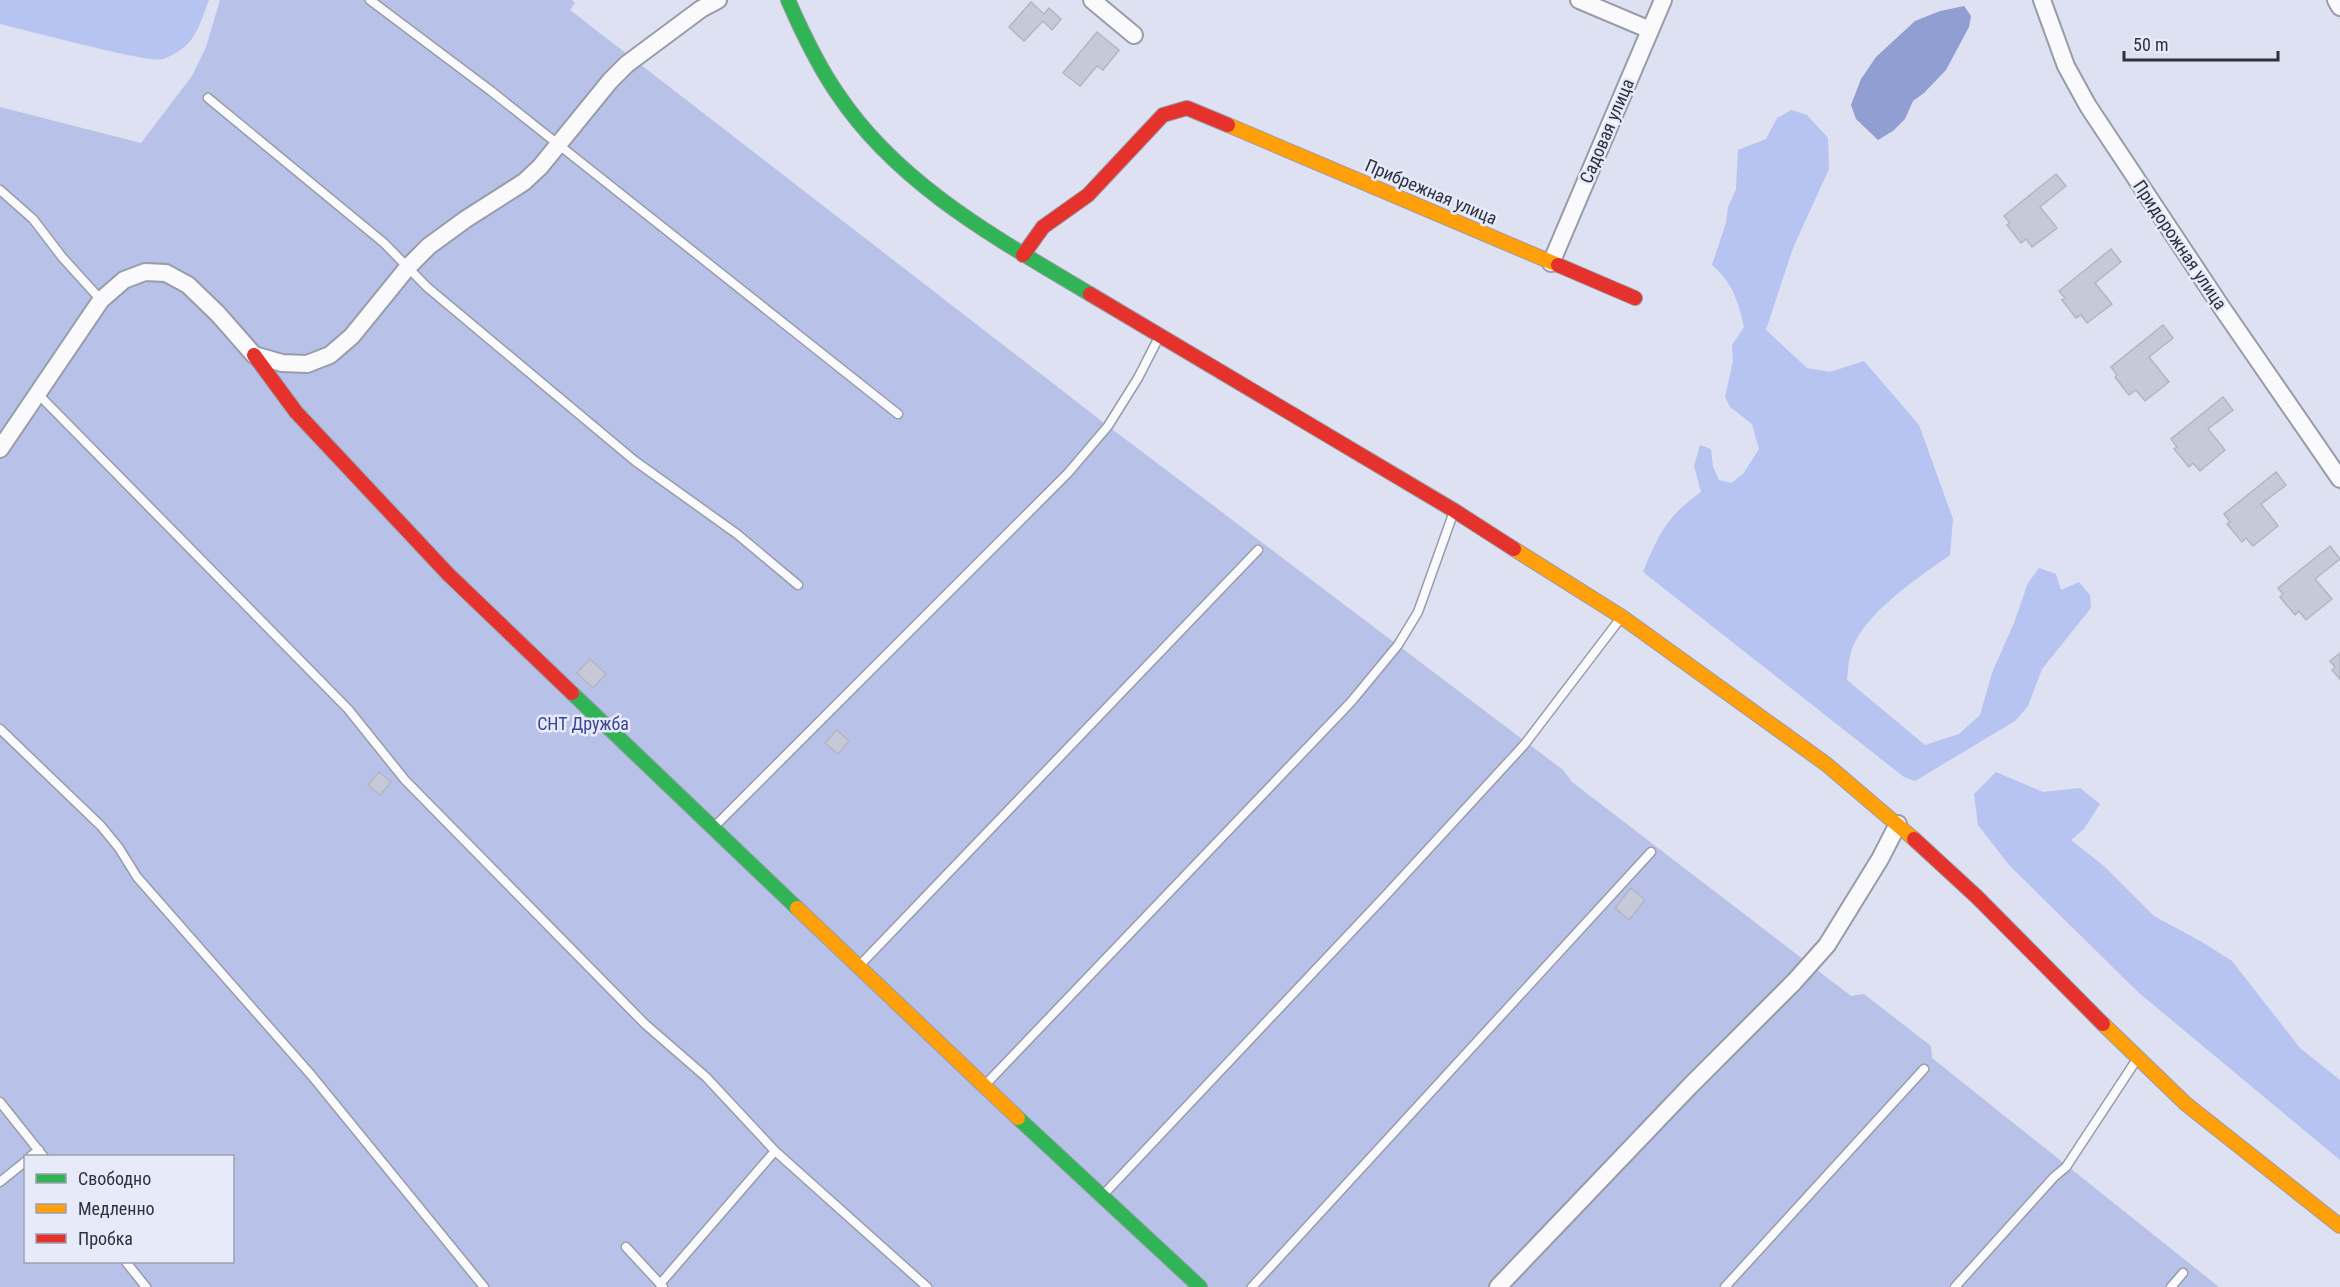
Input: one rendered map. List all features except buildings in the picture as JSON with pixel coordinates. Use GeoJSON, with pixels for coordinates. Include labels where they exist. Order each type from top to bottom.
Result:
{"type":"FeatureCollection","features":[{"type":"Feature","properties":{"kind":"street"},"geometry":{"type":"LineString","coordinates":[[254,355],[282,363],[307,364],[330,355],[352,336],[408,267],[429,246],[524,182],[540,167],[610,81],[627,64],[701,9],[718,0]]}},
{"type":"Feature","properties":{"kind":"street"},"geometry":{"type":"LineString","coordinates":[[788,0],[812,54],[852,116],[871,138],[923,186],[961,215],[1023,255],[1455,511],[1622,617],[1826,764],[1898,824],[1977,897],[2138,1059],[2186,1104],[2340,1226]]}},
{"type":"Feature","properties":{"kind":"street"},"geometry":{"type":"LineString","coordinates":[[1092,0],[1134,35]]}},
{"type":"Feature","properties":{"kind":"street"},"geometry":{"type":"LineString","coordinates":[[1579,0],[1650,30]]}},
{"type":"Feature","properties":{"kind":"street","name":"Садовая улица"},"geometry":{"type":"LineString","coordinates":[[1551,263],[1663,0]]}},
{"type":"Feature","properties":{"kind":"street","name":"Придорожная улица"},"geometry":{"type":"LineString","coordinates":[[2042,0],[2066,66],[2088,106],[2220,305],[2340,479]]}},
{"type":"Feature","properties":{"kind":"street"},"geometry":{"type":"LineString","coordinates":[[2336,0],[2340,7]]}},
{"type":"Feature","properties":{"kind":"street","name":"Прибрежная улица"},"geometry":{"type":"LineString","coordinates":[[1023,255],[1043,227],[1088,195],[1163,115],[1187,108],[1635,298]]}},
{"type":"Feature","properties":{"kind":"street"},"geometry":{"type":"LineString","coordinates":[[0,449],[101,300],[124,280],[145,272],[166,273],[188,285],[218,314],[254,355],[296,412],[448,574],[984,1087],[1200,1287]]}},
{"type":"Feature","properties":{"kind":"street"},"geometry":{"type":"LineString","coordinates":[[1498,1287],[1690,1086],[1794,982],[1827,945],[1880,859],[1898,824]]}},
{"type":"Feature","properties":{"kind":"lane"},"geometry":{"type":"LineString","coordinates":[[370,0],[558,145],[898,414]]}},
{"type":"Feature","properties":{"kind":"lane"},"geometry":{"type":"LineString","coordinates":[[208,98],[384,243],[427,287],[635,461],[737,534],[798,585]]}},
{"type":"Feature","properties":{"kind":"lane"},"geometry":{"type":"LineString","coordinates":[[0,190],[33,219],[62,257],[101,300]]}},
{"type":"Feature","properties":{"kind":"lane"},"geometry":{"type":"LineString","coordinates":[[713,828],[1068,473],[1108,426],[1138,378],[1160,336]]}},
{"type":"Feature","properties":{"kind":"lane"},"geometry":{"type":"LineString","coordinates":[[38,394],[348,709],[405,780],[645,1024],[706,1077],[775,1151],[927,1287]]}},
{"type":"Feature","properties":{"kind":"lane"},"geometry":{"type":"LineString","coordinates":[[984,1087],[1351,702],[1392,653],[1418,612],[1455,511]]}},
{"type":"Feature","properties":{"kind":"lane"},"geometry":{"type":"LineString","coordinates":[[858,967],[1258,550]]}},
{"type":"Feature","properties":{"kind":"lane"},"geometry":{"type":"LineString","coordinates":[[1101,1197],[1387,894],[1516,753],[1622,617]]}},
{"type":"Feature","properties":{"kind":"lane"},"geometry":{"type":"LineString","coordinates":[[0,729],[101,826],[119,848],[137,877],[312,1076],[484,1287]]}},
{"type":"Feature","properties":{"kind":"lane"},"geometry":{"type":"LineString","coordinates":[[1252,1287],[1651,852]]}},
{"type":"Feature","properties":{"kind":"lane"},"geometry":{"type":"LineString","coordinates":[[1955,1287],[2054,1177],[2066,1167],[2138,1059]]}},
{"type":"Feature","properties":{"kind":"lane"},"geometry":{"type":"LineString","coordinates":[[1725,1287],[1924,1069]]}},
{"type":"Feature","properties":{"kind":"lane"},"geometry":{"type":"LineString","coordinates":[[0,1102],[38,1154]]}},
{"type":"Feature","properties":{"kind":"lane"},"geometry":{"type":"LineString","coordinates":[[626,1246],[661,1286],[775,1151]]}},
{"type":"Feature","properties":{"kind":"lane"},"geometry":{"type":"LineString","coordinates":[[0,1182],[24,1163]]}},
{"type":"Feature","properties":{"kind":"lane"},"geometry":{"type":"LineString","coordinates":[[127,1263],[146,1287]]}},
{"type":"Feature","properties":{"kind":"lane"},"geometry":{"type":"LineString","coordinates":[[2171,1287],[2183,1274]]}},
{"type":"Feature","properties":{"kind":"green space","name":"СНТ Дружба"},"geometry":{"type":"Polygon","coordinates":[[[220,0],[572,0],[575,3],[570,10],[1108,426],[1563,770],[1572,782],[1851,996],[1864,994],[1931,1046],[1932,1058],[2219,1287],[0,1287],[0,107],[141,143],[192,76],[206,47],[220,0]]]}},
{"type":"Feature","properties":{"kind":"shaded area"},"geometry":{"type":"Polygon","coordinates":[[[0,0],[209,0],[198,28],[189,43],[163,59],[153,59],[0,24],[0,0]]]}},
{"type":"Feature","properties":{"kind":"shaded area"},"geometry":{"type":"Polygon","coordinates":[[[1964,6],[1971,16],[1969,27],[1946,70],[1913,101],[1905,119],[1893,131],[1878,140],[1856,119],[1851,105],[1861,79],[1876,57],[1915,21],[1940,11],[1964,6]]]}},
{"type":"Feature","properties":{"kind":"shaded area"},"geometry":{"type":"Polygon","coordinates":[[[1791,110],[1807,115],[1828,138],[1829,169],[1793,248],[1766,330],[1807,368],[1830,372],[1864,361],[1919,425],[1953,519],[1950,555],[1891,599],[1865,627],[1850,656],[1847,680],[1925,745],[1959,734],[1980,715],[1992,673],[2014,623],[2028,583],[2039,568],[2056,574],[2061,590],[2079,582],[2090,595],[2091,608],[2042,669],[2028,706],[2015,721],[1915,781],[1904,777],[1643,572],[1671,518],[1701,492],[1694,466],[1700,445],[1711,449],[1713,467],[1719,480],[1731,483],[1743,474],[1759,449],[1752,424],[1730,407],[1725,397],[1733,361],[1732,345],[1744,327],[1734,293],[1712,265],[1726,223],[1728,207],[1736,189],[1738,150],[1766,139],[1777,118],[1791,110]]]}},
{"type":"Feature","properties":{"kind":"shaded area"},"geometry":{"type":"Polygon","coordinates":[[[1996,772],[2043,792],[2080,788],[2100,804],[2084,829],[2071,840],[2105,867],[2154,916],[2232,961],[2300,1048],[2340,1080],[2340,1160],[2139,993],[2009,865],[1978,825],[1974,794],[1996,772]]]}},
{"type":"Feature","properties":{"kind":"traffic: fast"},"geometry":{"type":"LineString","coordinates":[[788,0],[810,48],[837,93],[862,126],[889,155],[920,183],[952,207],[1020,252],[1090,294]]}},
{"type":"Feature","properties":{"kind":"traffic: fast"},"geometry":{"type":"LineString","coordinates":[[572,693],[797,908]]}},
{"type":"Feature","properties":{"kind":"traffic: fast"},"geometry":{"type":"LineString","coordinates":[[1018,1118],[1200,1287]]}},
{"type":"Feature","properties":{"kind":"traffic: slow"},"geometry":{"type":"LineString","coordinates":[[1228,125],[1558,265]]}},
{"type":"Feature","properties":{"kind":"traffic: slow"},"geometry":{"type":"LineString","coordinates":[[1514,549],[1622,617],[1826,764],[1914,839]]}},
{"type":"Feature","properties":{"kind":"traffic: slow"},"geometry":{"type":"LineString","coordinates":[[797,908],[1018,1118]]}},
{"type":"Feature","properties":{"kind":"traffic: slow"},"geometry":{"type":"LineString","coordinates":[[2103,1024],[2186,1104],[2340,1226]]}},
{"type":"Feature","properties":{"kind":"traffic: jam"},"geometry":{"type":"LineString","coordinates":[[1023,255],[1043,227],[1088,195],[1163,115],[1187,108],[1228,125]]}},
{"type":"Feature","properties":{"kind":"traffic: jam"},"geometry":{"type":"LineString","coordinates":[[1558,265],[1635,298]]}},
{"type":"Feature","properties":{"kind":"traffic: jam"},"geometry":{"type":"LineString","coordinates":[[1090,294],[1455,511],[1514,549]]}},
{"type":"Feature","properties":{"kind":"traffic: jam"},"geometry":{"type":"LineString","coordinates":[[254,355],[296,412],[448,574],[572,693]]}},
{"type":"Feature","properties":{"kind":"traffic: jam"},"geometry":{"type":"LineString","coordinates":[[1914,839],[1977,897],[2103,1024]]}}]}
